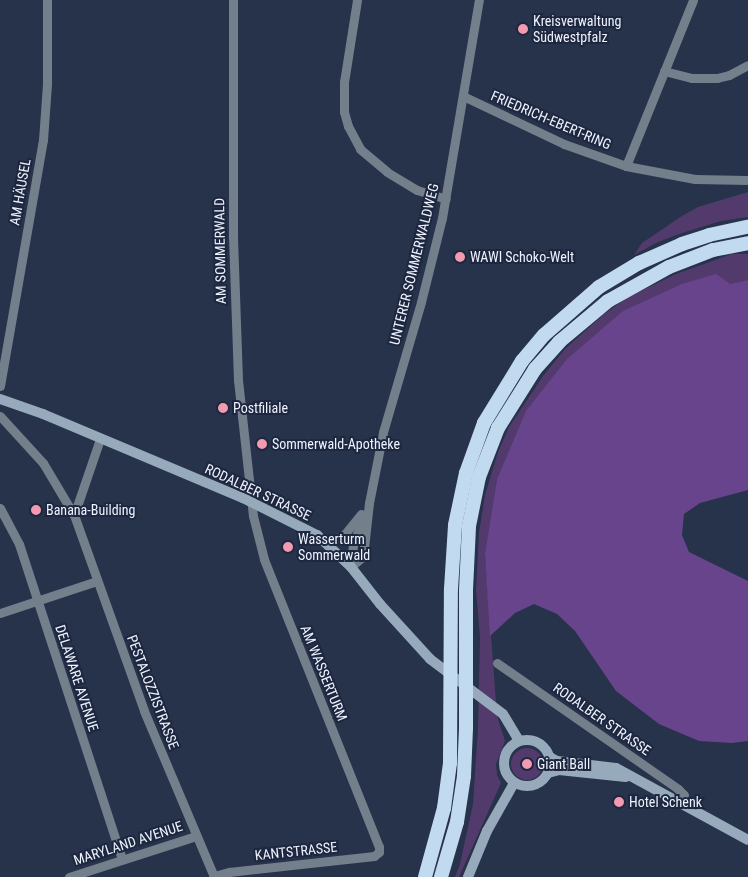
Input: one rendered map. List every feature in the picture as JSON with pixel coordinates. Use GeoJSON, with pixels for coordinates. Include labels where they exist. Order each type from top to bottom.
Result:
{"type":"FeatureCollection","features":[{"type":"Feature","properties":{"kind":"highway"},"geometry":{"type":"LineString","coordinates":[[425,877],[444,808],[450,763],[452,580],[455,525],[466,473],[484,422],[522,361],[544,335],[599,288],[639,263],[682,244],[709,235],[748,227]]}},
{"type":"Feature","properties":{"kind":"highway"},"geometry":{"type":"LineString","coordinates":[[441,877],[457,822],[464,776],[466,590],[469,526],[479,477],[498,428],[535,369],[559,342],[608,301],[669,267],[713,250],[748,243]]}},
{"type":"Feature","properties":{"kind":"main road","name":"RODALBER STRASSE"},"geometry":{"type":"LineString","coordinates":[[0,399],[100,438],[251,501],[296,523],[328,543],[351,566],[380,604],[430,659],[490,702],[503,714],[519,741]]}},
{"type":"Feature","properties":{"kind":"main road"},"geometry":{"type":"LineString","coordinates":[[548,773],[550,758],[547,751],[538,742],[519,741],[512,745],[504,757],[505,772],[514,783],[530,787],[537,784],[548,773],[556,770],[595,773],[638,780]]}},
{"type":"Feature","properties":{"kind":"main road"},"geometry":{"type":"LineString","coordinates":[[550,758],[557,761],[616,768],[748,840]]}},
{"type":"Feature","properties":{"kind":"main road"},"geometry":{"type":"LineString","coordinates":[[468,877],[487,831],[514,783]]}},
{"type":"Feature","properties":{"kind":"street","name":"AM HÄUSEL"},"geometry":{"type":"LineString","coordinates":[[0,386],[43,140],[47,84],[47,0]]}},
{"type":"Feature","properties":{"kind":"street","name":"AM SOMMERWALD"},"geometry":{"type":"LineString","coordinates":[[233,0],[233,237],[238,371],[251,501]]}},
{"type":"Feature","properties":{"kind":"street"},"geometry":{"type":"LineString","coordinates":[[357,0],[344,82],[344,112],[348,126],[360,149],[387,172],[417,190],[446,199]]}},
{"type":"Feature","properties":{"kind":"street","name":"UNTERER SOMMERWALDWEG"},"geometry":{"type":"LineString","coordinates":[[351,566],[353,545],[369,503],[383,432],[421,302],[446,199],[479,0]]}},
{"type":"Feature","properties":{"kind":"street"},"geometry":{"type":"LineString","coordinates":[[626,166],[694,0]]}},
{"type":"Feature","properties":{"kind":"street"},"geometry":{"type":"LineString","coordinates":[[664,71],[692,78],[717,78],[729,75],[748,65]]}},
{"type":"Feature","properties":{"kind":"street","name":"FRIEDRICH-EBERT-RING"},"geometry":{"type":"LineString","coordinates":[[463,96],[564,144],[626,166],[695,179],[748,180]]}},
{"type":"Feature","properties":{"kind":"street","name":"PESTALOZZISTRASSE"},"geometry":{"type":"LineString","coordinates":[[0,416],[43,463],[74,515],[144,711],[214,877]]}},
{"type":"Feature","properties":{"kind":"street"},"geometry":{"type":"LineString","coordinates":[[74,515],[100,438]]}},
{"type":"Feature","properties":{"kind":"street","name":"AM WASSERTURM"},"geometry":{"type":"LineString","coordinates":[[251,501],[264,559],[374,832],[379,852]]}},
{"type":"Feature","properties":{"kind":"street","name":"UNTERER SOMMERWALDWEG"},"geometry":{"type":"LineString","coordinates":[[328,543],[344,535],[369,503]]}},
{"type":"Feature","properties":{"kind":"street","name":"DELAWARE AVENUE"},"geometry":{"type":"LineString","coordinates":[[0,508],[19,544],[122,860]]}},
{"type":"Feature","properties":{"kind":"street"},"geometry":{"type":"LineString","coordinates":[[0,613],[97,581]]}},
{"type":"Feature","properties":{"kind":"street","name":"RODALBER STRASSE"},"geometry":{"type":"LineString","coordinates":[[497,664],[678,788],[684,795],[681,803]]}},
{"type":"Feature","properties":{"kind":"street","name":"MARYLAND AVENUE"},"geometry":{"type":"LineString","coordinates":[[68,877],[196,836]]}},
{"type":"Feature","properties":{"kind":"street","name":"KANTSTRASSE"},"geometry":{"type":"LineString","coordinates":[[214,877],[229,872],[368,857],[379,852]]}},
{"type":"Feature","properties":{"kind":"shaded area"},"geometry":{"type":"Polygon","coordinates":[[[748,192],[748,217],[721,221],[682,233],[658,242],[634,255],[642,243],[698,207],[748,192]]]}},
{"type":"Feature","properties":{"kind":"shaded area"},"geometry":{"type":"Polygon","coordinates":[[[732,254],[748,254],[748,280],[730,284],[566,360],[526,412],[497,479],[485,553],[497,716],[505,741],[496,764],[497,775],[501,783],[459,877],[455,877],[460,864],[473,804],[478,729],[480,637],[476,590],[479,533],[485,495],[498,452],[509,427],[543,376],[565,349],[603,315],[628,297],[676,274],[732,254]]]}},
{"type":"Feature","properties":{"kind":"shaded area"},"geometry":{"type":"Polygon","coordinates":[[[716,274],[730,284],[748,280],[748,490],[700,503],[684,514],[682,535],[689,552],[748,581],[748,741],[732,743],[699,741],[659,724],[616,691],[575,631],[557,614],[534,604],[515,613],[490,636],[485,553],[497,479],[526,411],[566,360],[623,311],[682,284],[716,274]]]}},
{"type":"Feature","properties":{"kind":"shaded area"},"geometry":{"type":"Polygon","coordinates":[[[527,748],[533,749],[538,753],[542,758],[542,770],[538,775],[533,779],[527,780],[521,779],[516,775],[512,770],[511,764],[512,758],[516,753],[521,749],[527,748]]]}},
{"type":"Feature","properties":{"kind":"place","name":"Kreisverwaltung Südwestpfalz"},"geometry":{"type":"Point","coordinates":[523,29]}},
{"type":"Feature","properties":{"kind":"place","name":"WAWI Schoko-Welt"},"geometry":{"type":"Point","coordinates":[460,257]}},
{"type":"Feature","properties":{"kind":"place","name":"Postfiliale"},"geometry":{"type":"Point","coordinates":[223,408]}},
{"type":"Feature","properties":{"kind":"place","name":"Sommerwald-Apotheke"},"geometry":{"type":"Point","coordinates":[262,444]}},
{"type":"Feature","properties":{"kind":"place","name":"Banana-Building"},"geometry":{"type":"Point","coordinates":[36,510]}},
{"type":"Feature","properties":{"kind":"place","name":"Wasserturm Sommerwald"},"geometry":{"type":"Point","coordinates":[288,547]}},
{"type":"Feature","properties":{"kind":"place","name":"Giant Ball"},"geometry":{"type":"Point","coordinates":[527,764]}},
{"type":"Feature","properties":{"kind":"place","name":"Hotel Schenk"},"geometry":{"type":"Point","coordinates":[619,802]}}]}
